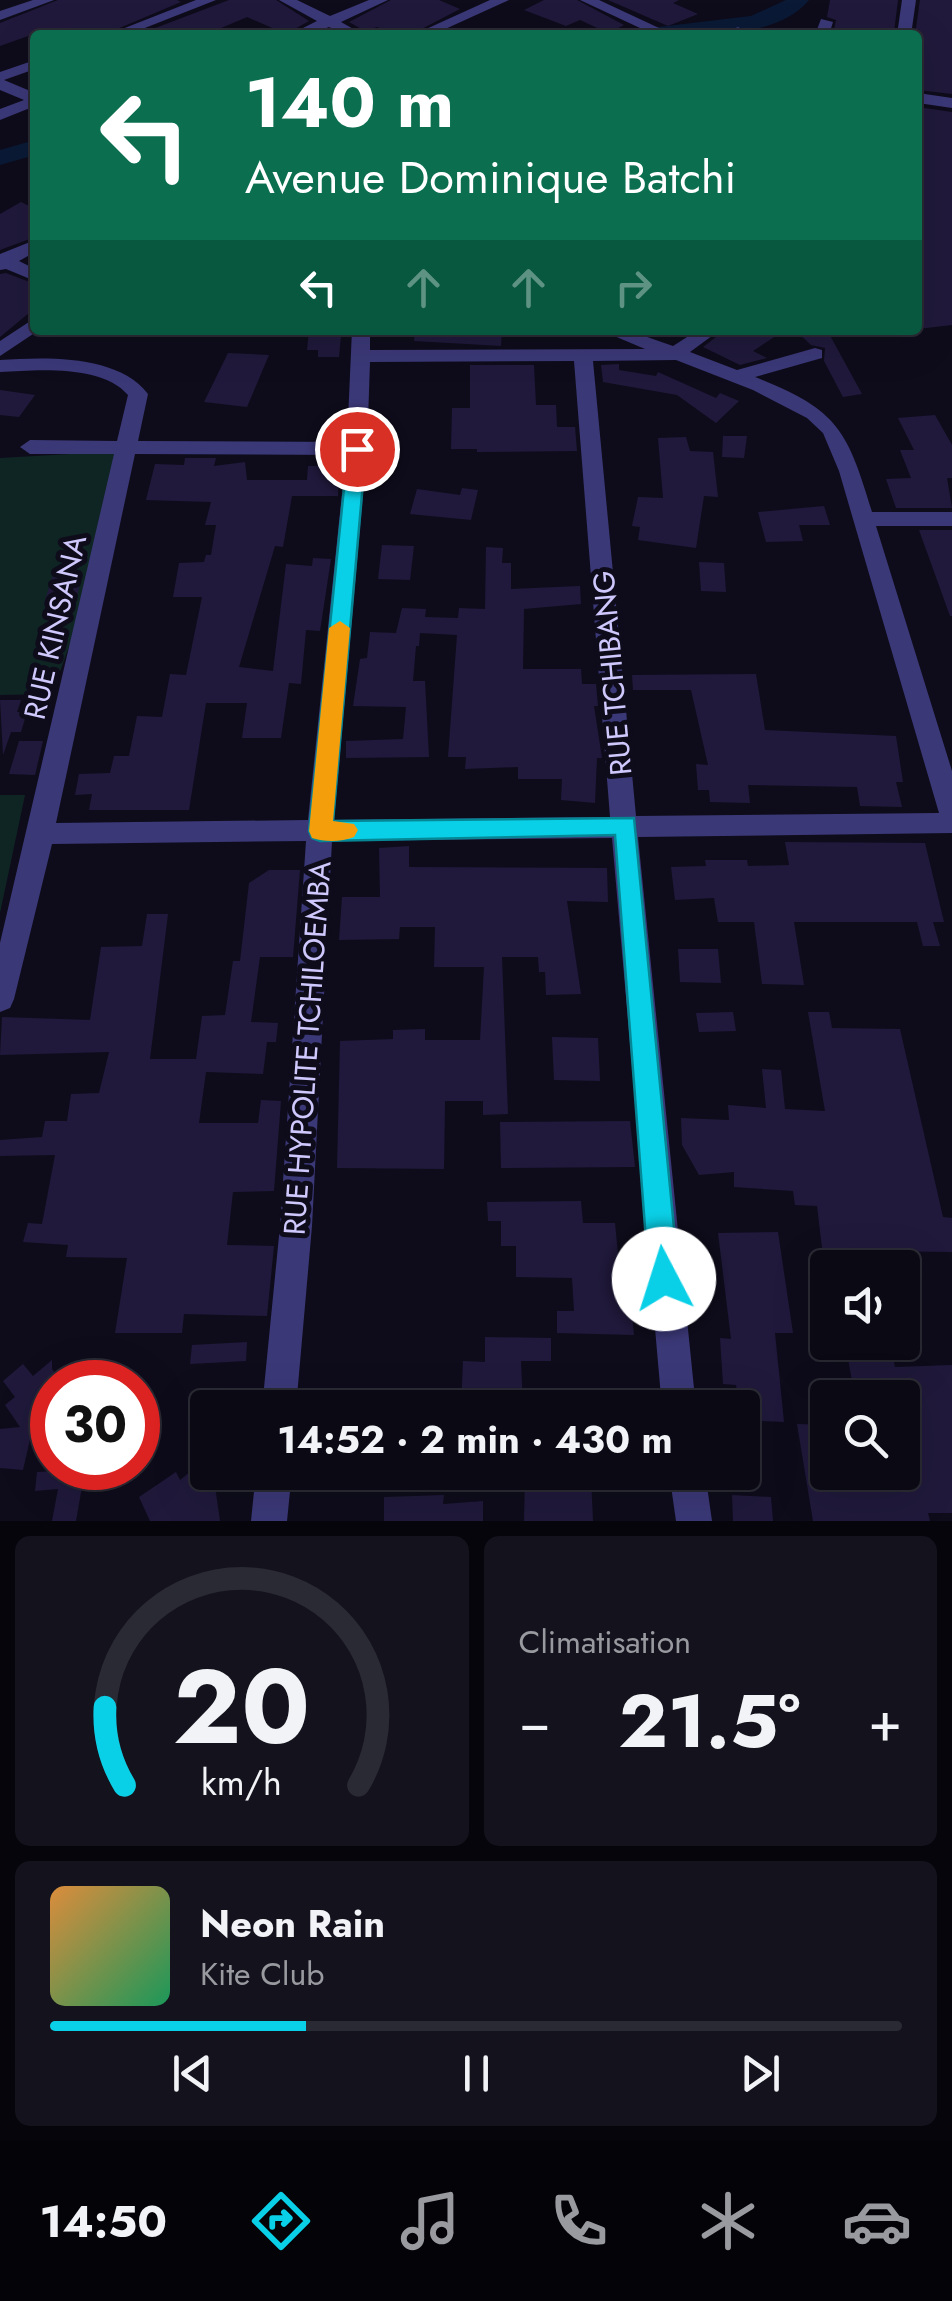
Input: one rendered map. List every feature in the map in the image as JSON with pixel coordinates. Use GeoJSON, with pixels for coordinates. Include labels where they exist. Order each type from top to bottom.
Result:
{"type":"FeatureCollection","features":[{"type":"Feature","properties":{"kind":"street"},"geometry":{"type":"LineString","coordinates":[[0,16],[47,0]]}},
{"type":"Feature","properties":{"kind":"street"},"geometry":{"type":"LineString","coordinates":[[128,30],[209,0]]}},
{"type":"Feature","properties":{"kind":"street"},"geometry":{"type":"LineString","coordinates":[[286,0],[348,30]]}},
{"type":"Feature","properties":{"kind":"street"},"geometry":{"type":"LineString","coordinates":[[308,30],[381,0]]}},
{"type":"Feature","properties":{"kind":"street"},"geometry":{"type":"LineString","coordinates":[[432,30],[502,0]]}},
{"type":"Feature","properties":{"kind":"street"},"geometry":{"type":"LineString","coordinates":[[588,0],[656,30]]}},
{"type":"Feature","properties":{"kind":"street"},"geometry":{"type":"LineString","coordinates":[[606,8],[624,0]]}},
{"type":"Feature","properties":{"kind":"street"},"geometry":{"type":"LineString","coordinates":[[905,30],[909,0]]}},
{"type":"Feature","properties":{"kind":"street"},"geometry":{"type":"LineString","coordinates":[[0,81],[30,66]]}},
{"type":"Feature","properties":{"kind":"street"},"geometry":{"type":"LineString","coordinates":[[0,81],[30,97]]}},
{"type":"Feature","properties":{"kind":"street"},"geometry":{"type":"LineString","coordinates":[[922,99],[952,103]]}},
{"type":"Feature","properties":{"kind":"street"},"geometry":{"type":"LineString","coordinates":[[0,115],[30,102]]}},
{"type":"Feature","properties":{"kind":"street"},"geometry":{"type":"LineString","coordinates":[[2,262],[30,248]]}},
{"type":"Feature","properties":{"kind":"street"},"geometry":{"type":"LineString","coordinates":[[2,262],[30,274]]}},
{"type":"Feature","properties":{"kind":"street"},"geometry":{"type":"LineString","coordinates":[[0,350],[30,328]]}},
{"type":"Feature","properties":{"kind":"street"},"geometry":{"type":"LineString","coordinates":[[622,335],[736,376],[800,405],[831,429],[849,471],[952,812]]}},
{"type":"Feature","properties":{"kind":"street"},"geometry":{"type":"LineString","coordinates":[[360,343],[583,357],[673,355],[703,335]]}},
{"type":"Feature","properties":{"kind":"street","name":"RUE HYPOLITE TCHILOEMBA"},"geometry":{"type":"LineString","coordinates":[[282,1390],[296,1226],[320,831],[357,449],[360,343]]}},
{"type":"Feature","properties":{"kind":"street"},"geometry":{"type":"LineString","coordinates":[[736,376],[816,354]]}},
{"type":"Feature","properties":{"kind":"street","name":"RUE TCHIBANG"},"geometry":{"type":"LineString","coordinates":[[583,357],[677,1390]]}},
{"type":"Feature","properties":{"kind":"street","name":"RUE KINSANA"},"geometry":{"type":"LineString","coordinates":[[0,366],[71,368],[124,380],[135,386],[138,403],[0,999]]}},
{"type":"Feature","properties":{"kind":"street"},"geometry":{"type":"LineString","coordinates":[[30,447],[357,449]]}},
{"type":"Feature","properties":{"kind":"street"},"geometry":{"type":"LineString","coordinates":[[863,519],[952,520]]}},
{"type":"Feature","properties":{"kind":"street"},"geometry":{"type":"LineString","coordinates":[[41,834],[952,823]]}},
{"type":"Feature","properties":{"kind":"street"},"geometry":{"type":"LineString","coordinates":[[269,1521],[272,1490]]}},
{"type":"Feature","properties":{"kind":"street"},"geometry":{"type":"LineString","coordinates":[[690,1490],[694,1521]]}},
{"type":"Feature","properties":{"kind":"green space"},"geometry":{"type":"Polygon","coordinates":[[[123,451],[98,566],[52,694],[0,695],[0,458],[123,451]]]}},
{"type":"Feature","properties":{"kind":"green space"},"geometry":{"type":"Polygon","coordinates":[[[0,795],[25,795],[0,913],[0,795]]]}},
{"type":"Feature","properties":{"kind":"building"},"geometry":{"type":"Polygon","coordinates":[[[58,0],[181,2],[115,30],[30,30],[30,35],[0,46],[0,23],[58,0]]]}},
{"type":"Feature","properties":{"kind":"building"},"geometry":{"type":"Polygon","coordinates":[[[229,0],[276,0],[309,21],[293,30],[277,30],[247,17],[217,30],[150,30],[229,0]]]}},
{"type":"Feature","properties":{"kind":"building"},"geometry":{"type":"Polygon","coordinates":[[[391,0],[439,0],[460,9],[420,30],[363,30],[349,22],[391,0]]]}},
{"type":"Feature","properties":{"kind":"building"},"geometry":{"type":"Polygon","coordinates":[[[544,0],[577,0],[624,25],[602,30],[580,20],[566,26],[524,10],[544,0]]]}},
{"type":"Feature","properties":{"kind":"building"},"geometry":{"type":"Polygon","coordinates":[[[608,0],[679,0],[673,3],[698,14],[668,26],[608,0]]]}},
{"type":"Feature","properties":{"kind":"building"},"geometry":{"type":"Polygon","coordinates":[[[830,0],[898,0],[894,30],[834,30],[836,20],[827,17],[830,0]]]}},
{"type":"Feature","properties":{"kind":"building"},"geometry":{"type":"Polygon","coordinates":[[[920,0],[952,0],[952,94],[922,90],[922,30],[916,30],[920,0]]]}},
{"type":"Feature","properties":{"kind":"building"},"geometry":{"type":"Polygon","coordinates":[[[922,108],[952,112],[952,325],[922,329],[922,108]]]}},
{"type":"Feature","properties":{"kind":"building"},"geometry":{"type":"Polygon","coordinates":[[[21,202],[30,206],[30,239],[0,250],[0,214],[21,202]]]}},
{"type":"Feature","properties":{"kind":"building"},"geometry":{"type":"Polygon","coordinates":[[[0,274],[30,282],[30,312],[0,337],[0,274]]]}},
{"type":"Feature","properties":{"kind":"building"},"geometry":{"type":"Polygon","coordinates":[[[308,335],[341,336],[339,357],[318,357],[318,350],[307,350],[308,335]]]}},
{"type":"Feature","properties":{"kind":"building"},"geometry":{"type":"Polygon","coordinates":[[[415,335],[502,335],[501,346],[414,341],[415,335]]]}},
{"type":"Feature","properties":{"kind":"building"},"geometry":{"type":"Polygon","coordinates":[[[719,335],[777,335],[753,351],[767,358],[740,365],[703,347],[719,335]]]}},
{"type":"Feature","properties":{"kind":"building"},"geometry":{"type":"Polygon","coordinates":[[[800,335],[830,335],[862,394],[843,397],[824,361],[825,348],[811,345],[800,335]]]}},
{"type":"Feature","properties":{"kind":"building"},"geometry":{"type":"Polygon","coordinates":[[[228,353],[269,355],[247,407],[204,402],[228,353]]]}},
{"type":"Feature","properties":{"kind":"building"},"geometry":{"type":"Polygon","coordinates":[[[619,364],[619,370],[656,376],[658,372],[716,398],[720,393],[739,401],[716,423],[677,395],[603,382],[601,365],[619,364]]]}},
{"type":"Feature","properties":{"kind":"building"},"geometry":{"type":"Polygon","coordinates":[[[470,365],[534,365],[536,405],[556,405],[557,427],[575,427],[577,451],[451,449],[452,408],[470,408],[470,365]]]}},
{"type":"Feature","properties":{"kind":"building"},"geometry":{"type":"Polygon","coordinates":[[[0,390],[35,395],[19,417],[0,415],[0,390]]]}},
{"type":"Feature","properties":{"kind":"building"},"geometry":{"type":"Polygon","coordinates":[[[935,415],[952,445],[952,478],[947,478],[952,508],[896,508],[886,479],[911,478],[900,450],[914,450],[898,418],[935,415]]]}},
{"type":"Feature","properties":{"kind":"building"},"geometry":{"type":"Polygon","coordinates":[[[723,436],[747,436],[744,458],[722,457],[723,436]]]}},
{"type":"Feature","properties":{"kind":"building"},"geometry":{"type":"Polygon","coordinates":[[[686,437],[690,451],[713,452],[718,497],[704,496],[696,548],[638,540],[640,527],[632,526],[638,497],[663,498],[658,438],[686,437]]]}},
{"type":"Feature","properties":{"kind":"building"},"geometry":{"type":"Polygon","coordinates":[[[185,458],[216,458],[214,466],[245,462],[247,480],[307,480],[308,466],[322,466],[322,459],[340,459],[338,496],[292,496],[283,547],[275,546],[239,667],[273,671],[286,564],[312,566],[313,558],[331,559],[320,631],[306,630],[301,684],[289,683],[281,738],[242,738],[247,703],[206,703],[189,810],[89,810],[92,794],[75,795],[79,774],[110,773],[114,756],[129,756],[137,716],[162,717],[170,674],[186,675],[202,597],[173,597],[179,563],[204,562],[206,555],[211,555],[216,525],[205,525],[211,502],[146,500],[155,464],[184,465],[185,458]]]}},
{"type":"Feature","properties":{"kind":"building"},"geometry":{"type":"Polygon","coordinates":[[[462,488],[478,490],[471,520],[410,514],[417,489],[460,495],[462,488]]]}},
{"type":"Feature","properties":{"kind":"building"},"geometry":{"type":"Polygon","coordinates":[[[824,506],[830,525],[799,525],[803,541],[766,542],[758,512],[824,506]]]}},
{"type":"Feature","properties":{"kind":"building"},"geometry":{"type":"Polygon","coordinates":[[[919,530],[952,530],[952,616],[950,616],[919,530]]]}},
{"type":"Feature","properties":{"kind":"building"},"geometry":{"type":"Polygon","coordinates":[[[382,545],[414,546],[410,580],[378,579],[382,545]]]}},
{"type":"Feature","properties":{"kind":"building"},"geometry":{"type":"Polygon","coordinates":[[[486,547],[503,548],[502,563],[511,563],[511,589],[580,586],[581,604],[524,609],[523,669],[581,669],[582,684],[596,684],[598,706],[594,706],[602,758],[597,758],[595,803],[561,800],[562,779],[518,779],[518,767],[465,769],[466,757],[448,757],[457,635],[420,633],[416,646],[413,681],[425,681],[429,757],[346,758],[346,741],[403,739],[406,707],[353,706],[360,659],[367,658],[370,632],[396,633],[402,608],[426,609],[425,617],[458,618],[459,608],[485,609],[486,547]]]}},
{"type":"Feature","properties":{"kind":"building"},"geometry":{"type":"Polygon","coordinates":[[[699,562],[724,563],[726,592],[701,591],[699,562]]]}},
{"type":"Feature","properties":{"kind":"building"},"geometry":{"type":"Polygon","coordinates":[[[52,577],[77,578],[75,584],[80,584],[75,604],[44,604],[52,577]]]}},
{"type":"Feature","properties":{"kind":"building"},"geometry":{"type":"Polygon","coordinates":[[[756,674],[765,730],[896,736],[903,782],[896,782],[902,807],[860,806],[857,787],[748,785],[750,803],[710,802],[709,790],[698,790],[696,764],[708,765],[691,690],[633,690],[632,675],[756,674]]]}},
{"type":"Feature","properties":{"kind":"building"},"geometry":{"type":"Polygon","coordinates":[[[0,700],[21,700],[17,712],[27,712],[21,732],[11,732],[3,755],[0,700]]]}},
{"type":"Feature","properties":{"kind":"building"},"geometry":{"type":"Polygon","coordinates":[[[19,741],[43,741],[35,775],[9,774],[19,741]]]}},
{"type":"Feature","properties":{"kind":"building"},"geometry":{"type":"Polygon","coordinates":[[[785,842],[925,843],[944,922],[933,922],[940,946],[923,946],[917,922],[794,922],[804,985],[762,984],[754,922],[718,922],[714,898],[675,900],[671,867],[706,866],[705,860],[747,860],[748,866],[789,865],[785,842]]]}},
{"type":"Feature","properties":{"kind":"building"},"geometry":{"type":"Polygon","coordinates":[[[409,846],[409,867],[607,868],[608,902],[567,901],[581,994],[546,995],[545,972],[539,972],[538,957],[502,957],[508,1114],[483,1115],[483,1101],[445,1101],[444,1169],[337,1168],[340,1041],[393,1039],[393,1030],[425,1029],[425,1040],[480,1040],[484,967],[434,967],[435,927],[400,927],[399,939],[339,940],[342,897],[380,897],[379,848],[409,846]]]}},
{"type":"Feature","properties":{"kind":"building"},"geometry":{"type":"Polygon","coordinates":[[[269,870],[300,870],[293,957],[260,957],[251,1022],[278,1023],[276,1042],[267,1042],[263,1074],[206,1072],[199,1123],[258,1123],[261,1100],[281,1101],[274,1191],[233,1192],[227,1245],[274,1246],[267,1316],[184,1314],[182,1333],[115,1333],[127,1258],[66,1257],[68,1245],[23,1242],[28,1223],[42,1224],[55,1155],[0,1156],[0,1140],[42,1137],[45,1121],[67,1121],[71,1094],[99,1093],[109,1052],[0,1055],[2,1017],[90,1020],[101,947],[142,946],[147,914],[168,914],[150,1059],[196,1059],[202,1016],[225,1015],[233,961],[240,961],[249,883],[269,870]]]}},
{"type":"Feature","properties":{"kind":"building"},"geometry":{"type":"Polygon","coordinates":[[[678,949],[718,949],[721,983],[680,982],[678,949]]]}},
{"type":"Feature","properties":{"kind":"building"},"geometry":{"type":"Polygon","coordinates":[[[733,1012],[736,1031],[699,1032],[696,1013],[733,1012]]]}},
{"type":"Feature","properties":{"kind":"building"},"geometry":{"type":"Polygon","coordinates":[[[808,1012],[829,1012],[832,1028],[900,1029],[943,1217],[952,1218],[952,1252],[822,1248],[817,1206],[795,1205],[793,1191],[734,1187],[734,1172],[699,1175],[682,1145],[681,1118],[729,1120],[728,1105],[766,1108],[762,1069],[781,1070],[785,1109],[825,1111],[808,1012]]]}},
{"type":"Feature","properties":{"kind":"building"},"geometry":{"type":"Polygon","coordinates":[[[552,1037],[598,1038],[600,1081],[554,1080],[552,1037]]]}},
{"type":"Feature","properties":{"kind":"building"},"geometry":{"type":"Polygon","coordinates":[[[630,1121],[635,1167],[501,1168],[500,1122],[630,1121]]]}},
{"type":"Feature","properties":{"kind":"building"},"geometry":{"type":"Polygon","coordinates":[[[581,1201],[583,1223],[615,1223],[621,1285],[629,1285],[634,1335],[557,1333],[557,1311],[574,1311],[572,1278],[516,1277],[516,1246],[501,1246],[501,1221],[488,1221],[487,1202],[581,1201]]]}},
{"type":"Feature","properties":{"kind":"building"},"geometry":{"type":"Polygon","coordinates":[[[778,1232],[793,1333],[775,1333],[784,1422],[760,1421],[760,1390],[737,1390],[736,1385],[723,1384],[720,1338],[731,1339],[718,1233],[778,1232]]]}},
{"type":"Feature","properties":{"kind":"building"},"geometry":{"type":"Polygon","coordinates":[[[485,1337],[551,1338],[551,1361],[521,1361],[522,1390],[462,1390],[463,1361],[485,1362],[485,1337]]]}},
{"type":"Feature","properties":{"kind":"building"},"geometry":{"type":"Polygon","coordinates":[[[247,1342],[246,1361],[190,1364],[192,1345],[247,1342]]]}},
{"type":"Feature","properties":{"kind":"building"},"geometry":{"type":"Polygon","coordinates":[[[848,1360],[894,1360],[895,1367],[952,1365],[952,1513],[928,1513],[930,1521],[813,1521],[797,1424],[810,1424],[810,1490],[920,1490],[920,1380],[852,1380],[848,1360]]]}},
{"type":"Feature","properties":{"kind":"building"},"geometry":{"type":"Polygon","coordinates":[[[23,1364],[30,1372],[30,1439],[23,1470],[0,1468],[0,1429],[20,1427],[5,1405],[15,1397],[3,1381],[23,1364]]]}},
{"type":"Feature","properties":{"kind":"building"},"geometry":{"type":"Polygon","coordinates":[[[176,1472],[180,1480],[190,1472],[190,1490],[216,1490],[220,1521],[150,1521],[139,1497],[149,1490],[160,1490],[160,1483],[176,1472]]]}},
{"type":"Feature","properties":{"kind":"building"},"geometry":{"type":"Polygon","coordinates":[[[58,1490],[81,1490],[76,1521],[52,1521],[58,1490]]]}},
{"type":"Feature","properties":{"kind":"building"},"geometry":{"type":"Polygon","coordinates":[[[525,1490],[592,1490],[593,1521],[524,1521],[525,1490]]]}},
{"type":"Feature","properties":{"kind":"building"},"geometry":{"type":"Polygon","coordinates":[[[444,1495],[443,1504],[483,1501],[483,1521],[384,1521],[384,1497],[444,1495]]]}},
{"type":"Feature","properties":{"kind":"building"},"geometry":{"type":"Polygon","coordinates":[[[732,1495],[771,1497],[773,1521],[733,1521],[732,1495]]]}},
{"type":"Feature","properties":{"kind":"waterway"},"geometry":{"type":"LineString","coordinates":[[698,30],[773,16],[798,0]]}},
{"type":"Feature","properties":{"kind":"waterway"},"geometry":{"type":"LineString","coordinates":[[0,158],[30,149]]}},
{"type":"Feature","properties":{"kind":"slow traffic"},"geometry":{"type":"LineString","coordinates":[[340,628],[320,831],[346,830]]}},
{"type":"Feature","properties":{"kind":"route"},"geometry":{"type":"LineString","coordinates":[[357,449],[320,831],[626,825],[664,1279]]}}]}
